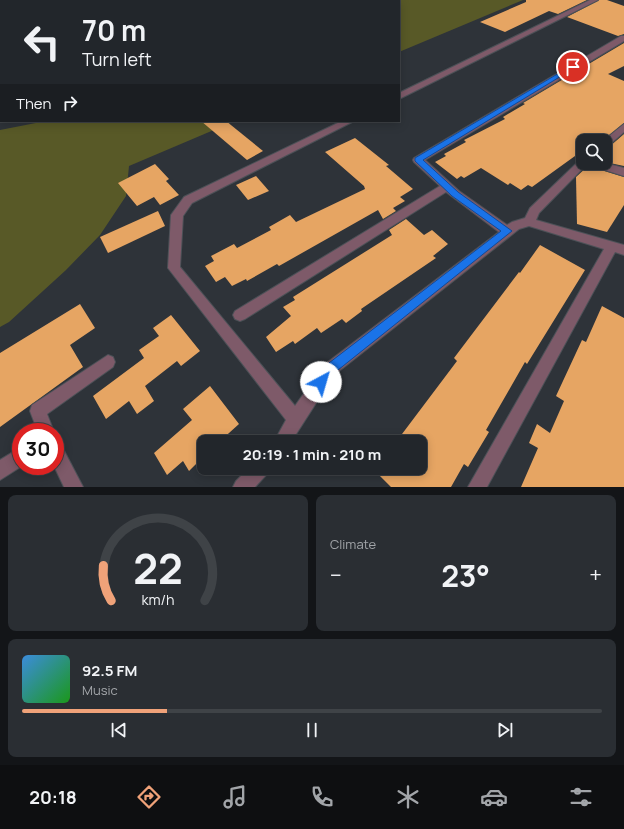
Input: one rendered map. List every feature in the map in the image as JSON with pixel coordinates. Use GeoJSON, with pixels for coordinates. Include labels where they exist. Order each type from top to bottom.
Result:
{"type":"FeatureCollection","features":[{"type":"Feature","properties":{"kind":"street"},"geometry":{"type":"LineString","coordinates":[[400,96],[595,0]]}},
{"type":"Feature","properties":{"kind":"street"},"geometry":{"type":"LineString","coordinates":[[507,231],[447,187],[418,160],[611,44],[624,38]]}},
{"type":"Feature","properties":{"kind":"street"},"geometry":{"type":"LineString","coordinates":[[611,44],[624,49]]}},
{"type":"Feature","properties":{"kind":"street"},"geometry":{"type":"LineString","coordinates":[[296,419],[174,268],[176,215],[188,200],[347,122]]}},
{"type":"Feature","properties":{"kind":"street"},"geometry":{"type":"LineString","coordinates":[[612,138],[624,127]]}},
{"type":"Feature","properties":{"kind":"street"},"geometry":{"type":"LineString","coordinates":[[612,169],[624,172]]}},
{"type":"Feature","properties":{"kind":"street"},"geometry":{"type":"LineString","coordinates":[[529,222],[534,211],[576,170]]}},
{"type":"Feature","properties":{"kind":"street"},"geometry":{"type":"LineString","coordinates":[[240,315],[447,187]]}},
{"type":"Feature","properties":{"kind":"street"},"geometry":{"type":"LineString","coordinates":[[286,435],[329,370],[516,225],[529,222],[618,248],[477,487]]}},
{"type":"Feature","properties":{"kind":"street"},"geometry":{"type":"LineString","coordinates":[[43,423],[38,411],[108,362]]}},
{"type":"Feature","properties":{"kind":"street"},"geometry":{"type":"LineString","coordinates":[[0,471],[12,462]]}},
{"type":"Feature","properties":{"kind":"street"},"geometry":{"type":"LineString","coordinates":[[64,468],[74,487]]}},
{"type":"Feature","properties":{"kind":"street"},"geometry":{"type":"LineString","coordinates":[[242,487],[254,475]]}},
{"type":"Feature","properties":{"kind":"shaded area"},"geometry":{"type":"Polygon","coordinates":[[[400,0],[523,0],[400,52],[400,0]]]}},
{"type":"Feature","properties":{"kind":"shaded area"},"geometry":{"type":"Polygon","coordinates":[[[41,122],[233,122],[129,166],[126,196],[100,235],[66,270],[9,322],[0,327],[0,130],[41,122]]]}},
{"type":"Feature","properties":{"kind":"building"},"geometry":{"type":"Polygon","coordinates":[[[526,0],[587,0],[558,14],[549,11],[505,32],[480,22],[526,2],[526,0]]]}},
{"type":"Feature","properties":{"kind":"building"},"geometry":{"type":"Polygon","coordinates":[[[599,0],[607,0],[624,6],[624,34],[618,36],[567,17],[599,0]]]}},
{"type":"Feature","properties":{"kind":"building"},"geometry":{"type":"Polygon","coordinates":[[[624,43],[624,66],[608,74],[624,81],[624,123],[611,134],[576,134],[576,162],[575,156],[532,187],[528,185],[521,190],[510,183],[508,185],[481,168],[464,178],[461,176],[457,179],[435,162],[446,156],[444,154],[466,142],[464,140],[505,119],[503,117],[525,104],[523,103],[624,43]]]}},
{"type":"Feature","properties":{"kind":"building"},"geometry":{"type":"Polygon","coordinates":[[[202,122],[227,122],[263,151],[247,160],[202,122]]]}},
{"type":"Feature","properties":{"kind":"building"},"geometry":{"type":"Polygon","coordinates":[[[624,134],[624,166],[612,163],[612,144],[624,134]]]}},
{"type":"Feature","properties":{"kind":"building"},"geometry":{"type":"Polygon","coordinates":[[[355,138],[389,165],[386,166],[413,189],[400,197],[405,201],[393,208],[396,211],[383,219],[378,210],[279,266],[277,264],[247,281],[246,279],[232,286],[225,277],[216,282],[205,266],[214,261],[211,256],[234,244],[237,248],[271,230],[269,227],[290,215],[296,222],[365,189],[364,186],[325,152],[355,138]]]}},
{"type":"Feature","properties":{"kind":"building"},"geometry":{"type":"Polygon","coordinates":[[[155,164],[169,179],[166,181],[179,195],[160,205],[154,197],[137,206],[118,183],[155,164]]]}},
{"type":"Feature","properties":{"kind":"building"},"geometry":{"type":"Polygon","coordinates":[[[584,170],[601,170],[624,177],[624,205],[607,232],[577,224],[576,177],[584,170]]]}},
{"type":"Feature","properties":{"kind":"building"},"geometry":{"type":"Polygon","coordinates":[[[256,176],[269,191],[248,200],[236,185],[256,176]]]}},
{"type":"Feature","properties":{"kind":"building"},"geometry":{"type":"Polygon","coordinates":[[[158,211],[165,226],[108,253],[100,237],[158,211]]]}},
{"type":"Feature","properties":{"kind":"building"},"geometry":{"type":"Polygon","coordinates":[[[406,219],[424,235],[432,230],[448,244],[433,256],[436,258],[361,309],[362,311],[346,323],[342,319],[321,333],[317,328],[295,344],[293,341],[276,352],[266,337],[291,316],[283,307],[295,300],[293,297],[392,235],[389,230],[406,219]]]}},
{"type":"Feature","properties":{"kind":"building"},"geometry":{"type":"Polygon","coordinates":[[[540,245],[585,270],[527,364],[525,362],[486,430],[489,432],[468,467],[464,464],[451,487],[391,487],[379,475],[427,475],[427,435],[401,435],[457,361],[454,358],[519,272],[520,273],[540,245]]]}},
{"type":"Feature","properties":{"kind":"building"},"geometry":{"type":"Polygon","coordinates":[[[80,304],[95,328],[70,345],[83,367],[0,427],[0,353],[80,304]]]}},
{"type":"Feature","properties":{"kind":"building"},"geometry":{"type":"Polygon","coordinates":[[[602,306],[624,318],[624,487],[521,487],[538,448],[529,443],[537,424],[550,433],[564,401],[556,396],[582,340],[586,342],[602,306]]]}},
{"type":"Feature","properties":{"kind":"building"},"geometry":{"type":"Polygon","coordinates":[[[171,315],[200,351],[181,366],[177,361],[145,386],[154,401],[137,414],[129,401],[106,419],[93,396],[144,358],[139,350],[159,336],[153,328],[171,315]]]}},
{"type":"Feature","properties":{"kind":"building"},"geometry":{"type":"Polygon","coordinates":[[[210,386],[239,424],[227,435],[197,435],[197,463],[189,471],[183,461],[167,475],[154,453],[192,420],[183,409],[210,386]]]}},
{"type":"Feature","properties":{"kind":"route"},"geometry":{"type":"LineString","coordinates":[[321,382],[329,370],[507,231],[455,194],[418,160],[573,67]]}}]}
